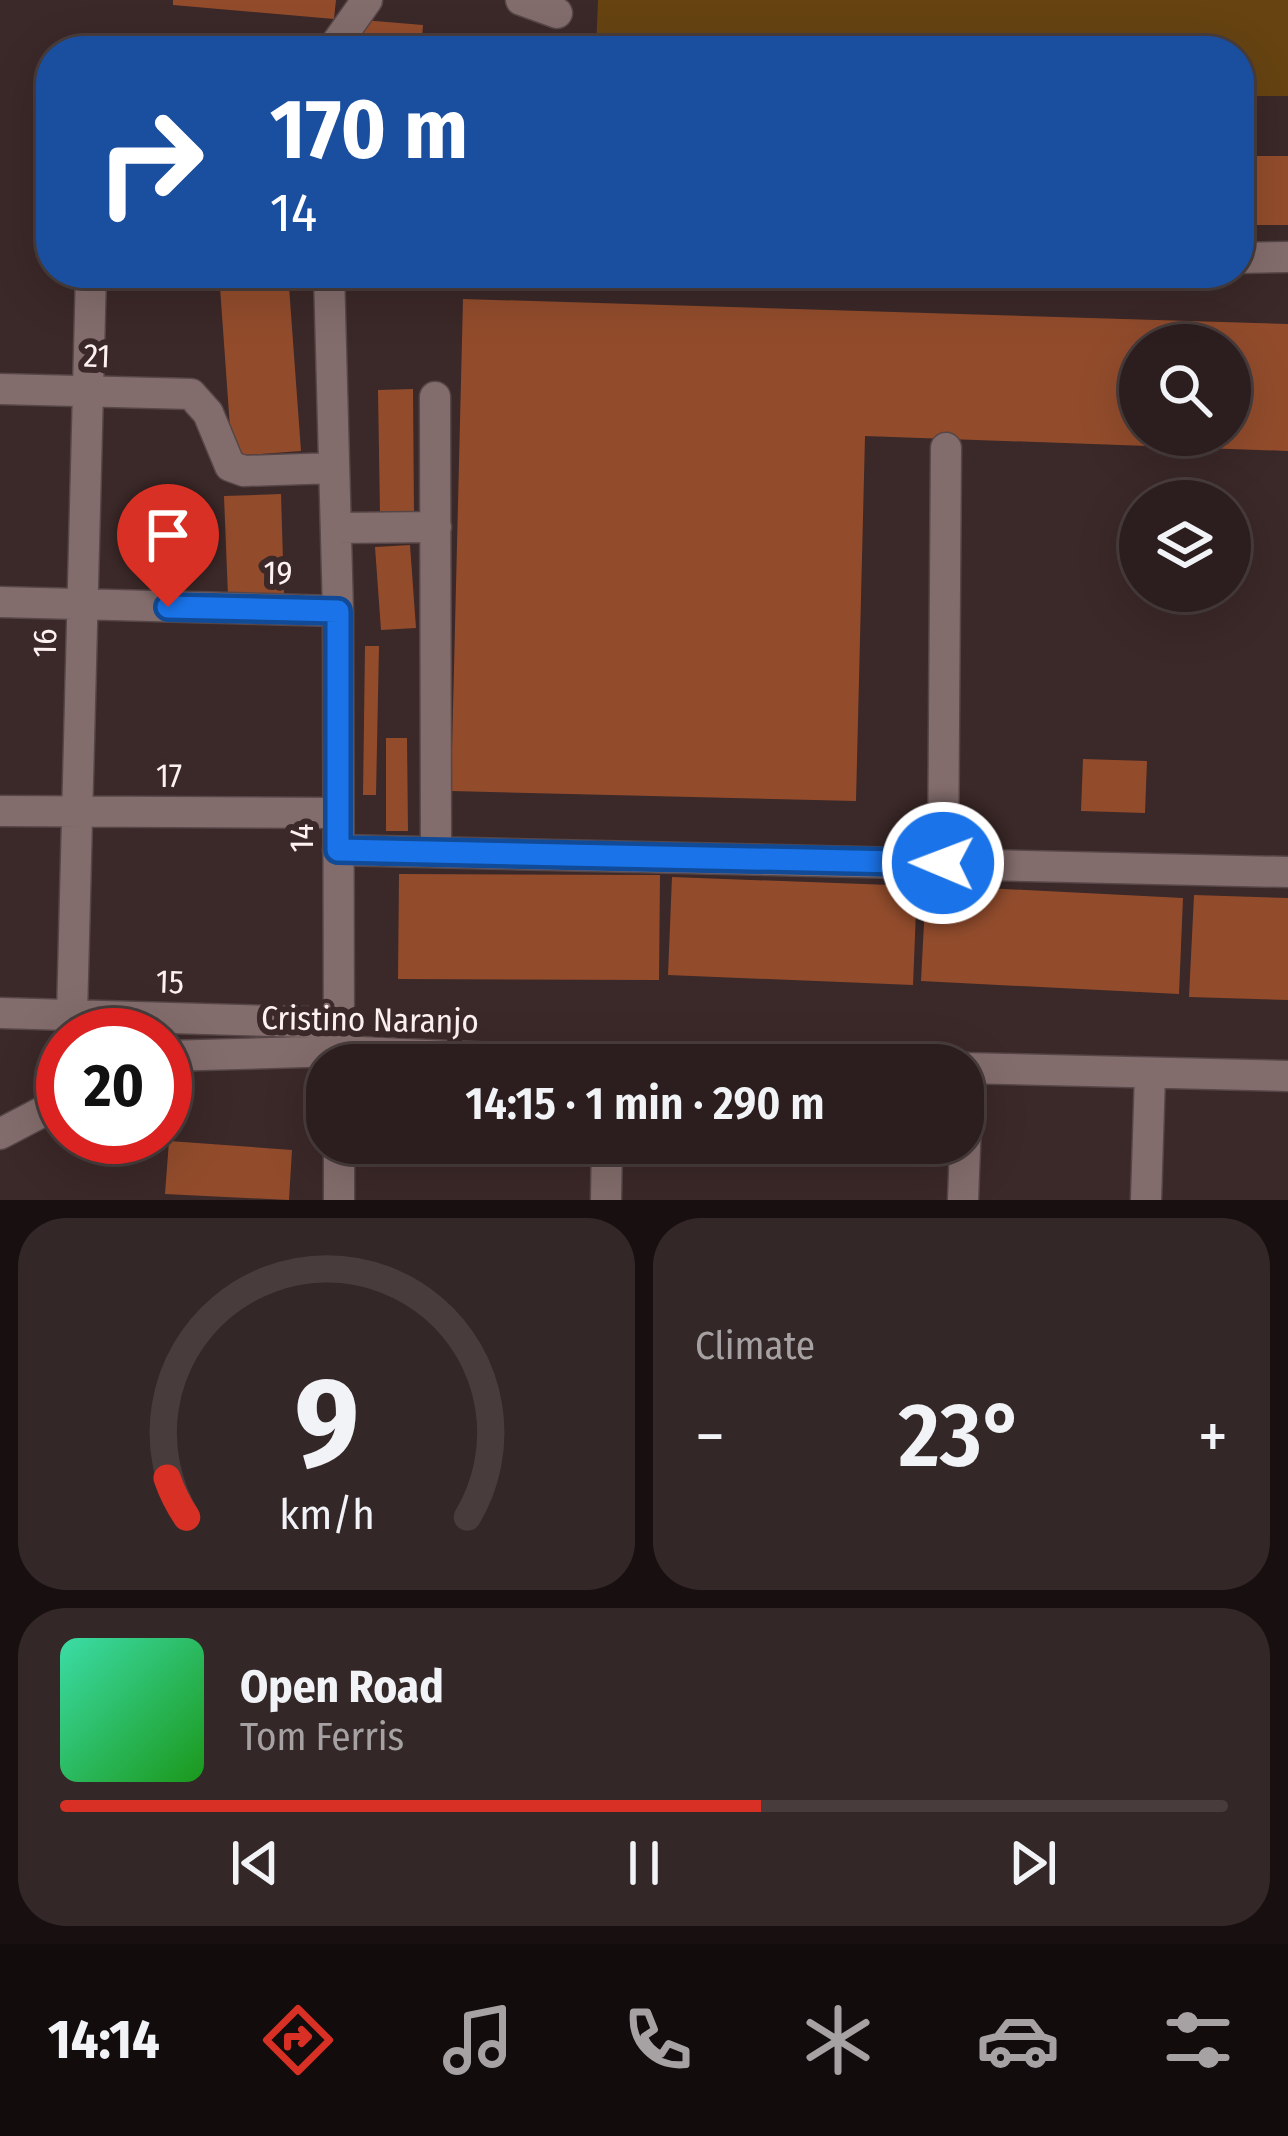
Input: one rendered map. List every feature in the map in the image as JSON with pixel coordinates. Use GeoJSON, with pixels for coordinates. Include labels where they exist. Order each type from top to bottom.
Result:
{"type":"FeatureCollection","features":[{"type":"Feature","properties":{"kind":"street"},"geometry":{"type":"LineString","coordinates":[[342,36],[367,0]]}},
{"type":"Feature","properties":{"kind":"street"},"geometry":{"type":"LineString","coordinates":[[521,0],[557,13]]}},
{"type":"Feature","properties":{"kind":"street"},"geometry":{"type":"LineString","coordinates":[[1254,258],[1288,257]]}},
{"type":"Feature","properties":{"kind":"street","name":"16"},"geometry":{"type":"LineString","coordinates":[[72,1008],[91,288]]}},
{"type":"Feature","properties":{"kind":"street","name":"14"},"geometry":{"type":"LineString","coordinates":[[328,288],[338,611],[339,1044]]}},
{"type":"Feature","properties":{"kind":"street","name":"21"},"geometry":{"type":"LineString","coordinates":[[0,389],[191,394],[208,413],[230,466],[244,471],[334,468]]}},
{"type":"Feature","properties":{"kind":"street"},"geometry":{"type":"LineString","coordinates":[[434,397],[436,852]]}},
{"type":"Feature","properties":{"kind":"street"},"geometry":{"type":"LineString","coordinates":[[943,863],[946,448]]}},
{"type":"Feature","properties":{"kind":"street"},"geometry":{"type":"LineString","coordinates":[[335,528],[436,527]]}},
{"type":"Feature","properties":{"kind":"street","name":"19"},"geometry":{"type":"LineString","coordinates":[[0,602],[338,611]]}},
{"type":"Feature","properties":{"kind":"street","name":"17"},"geometry":{"type":"LineString","coordinates":[[0,811],[338,812]]}},
{"type":"Feature","properties":{"kind":"street"},"geometry":{"type":"LineString","coordinates":[[338,850],[1288,872]]}},
{"type":"Feature","properties":{"kind":"street","name":"15"},"geometry":{"type":"LineString","coordinates":[[0,1013],[36,1014]]}},
{"type":"Feature","properties":{"kind":"street","name":"15"},"geometry":{"type":"LineString","coordinates":[[192,1033],[316,1044]]}},
{"type":"Feature","properties":{"kind":"street","name":"Cristino Naranjo"},"geometry":{"type":"LineString","coordinates":[[192,1054],[306,1048]]}},
{"type":"Feature","properties":{"kind":"street"},"geometry":{"type":"LineString","coordinates":[[984,1069],[1288,1076]]}},
{"type":"Feature","properties":{"kind":"street"},"geometry":{"type":"LineString","coordinates":[[1146,1200],[1150,1074]]}},
{"type":"Feature","properties":{"kind":"street"},"geometry":{"type":"LineString","coordinates":[[0,1134],[36,1115]]}},
{"type":"Feature","properties":{"kind":"street"},"geometry":{"type":"LineString","coordinates":[[339,1164],[339,1200]]}},
{"type":"Feature","properties":{"kind":"street"},"geometry":{"type":"LineString","coordinates":[[606,1200],[607,1164]]}},
{"type":"Feature","properties":{"kind":"street"},"geometry":{"type":"LineString","coordinates":[[963,1200],[964,1164]]}},
{"type":"Feature","properties":{"kind":"shaded area"},"geometry":{"type":"Polygon","coordinates":[[[598,0],[1288,0],[1288,96],[1254,96],[1254,36],[597,36],[598,0]]]}},
{"type":"Feature","properties":{"kind":"building"},"geometry":{"type":"Polygon","coordinates":[[[173,0],[336,0],[334,19],[173,5],[173,0]]]}},
{"type":"Feature","properties":{"kind":"building"},"geometry":{"type":"Polygon","coordinates":[[[363,20],[423,25],[422,36],[361,36],[363,20]]]}},
{"type":"Feature","properties":{"kind":"building"},"geometry":{"type":"Polygon","coordinates":[[[1254,156],[1288,156],[1288,225],[1254,225],[1254,156]]]}},
{"type":"Feature","properties":{"kind":"building"},"geometry":{"type":"Polygon","coordinates":[[[220,288],[289,288],[301,451],[232,456],[220,288]]]}},
{"type":"Feature","properties":{"kind":"building"},"geometry":{"type":"Polygon","coordinates":[[[463,299],[1288,324],[1288,451],[1251,450],[1251,324],[1119,324],[1119,445],[865,436],[856,801],[451,791],[463,299]]]}},
{"type":"Feature","properties":{"kind":"building"},"geometry":{"type":"Polygon","coordinates":[[[413,389],[414,512],[380,513],[378,390],[413,389]]]}},
{"type":"Feature","properties":{"kind":"building"},"geometry":{"type":"Polygon","coordinates":[[[281,494],[284,594],[228,596],[224,496],[281,494]]]}},
{"type":"Feature","properties":{"kind":"building"},"geometry":{"type":"Polygon","coordinates":[[[410,545],[416,628],[381,630],[375,547],[410,545]]]}},
{"type":"Feature","properties":{"kind":"building"},"geometry":{"type":"Polygon","coordinates":[[[365,646],[379,646],[376,795],[363,795],[365,646]]]}},
{"type":"Feature","properties":{"kind":"building"},"geometry":{"type":"Polygon","coordinates":[[[386,738],[407,738],[408,831],[386,831],[386,738]]]}},
{"type":"Feature","properties":{"kind":"building"},"geometry":{"type":"Polygon","coordinates":[[[1083,759],[1147,761],[1145,813],[1081,811],[1083,759]]]}},
{"type":"Feature","properties":{"kind":"building"},"geometry":{"type":"Polygon","coordinates":[[[399,874],[660,875],[659,980],[398,979],[399,874]]]}},
{"type":"Feature","properties":{"kind":"building"},"geometry":{"type":"Polygon","coordinates":[[[672,877],[917,886],[913,985],[668,975],[672,877]]]}},
{"type":"Feature","properties":{"kind":"building"},"geometry":{"type":"Polygon","coordinates":[[[926,885],[1183,898],[1179,994],[921,981],[926,885]]]}},
{"type":"Feature","properties":{"kind":"building"},"geometry":{"type":"Polygon","coordinates":[[[1194,895],[1288,898],[1288,1000],[1189,997],[1194,895]]]}},
{"type":"Feature","properties":{"kind":"building"},"geometry":{"type":"Polygon","coordinates":[[[192,1143],[292,1150],[289,1200],[165,1194],[167,1164],[192,1164],[192,1143]]]}},
{"type":"Feature","properties":{"kind":"route"},"geometry":{"type":"LineString","coordinates":[[168,607],[338,611],[338,850],[943,863]]}}]}
